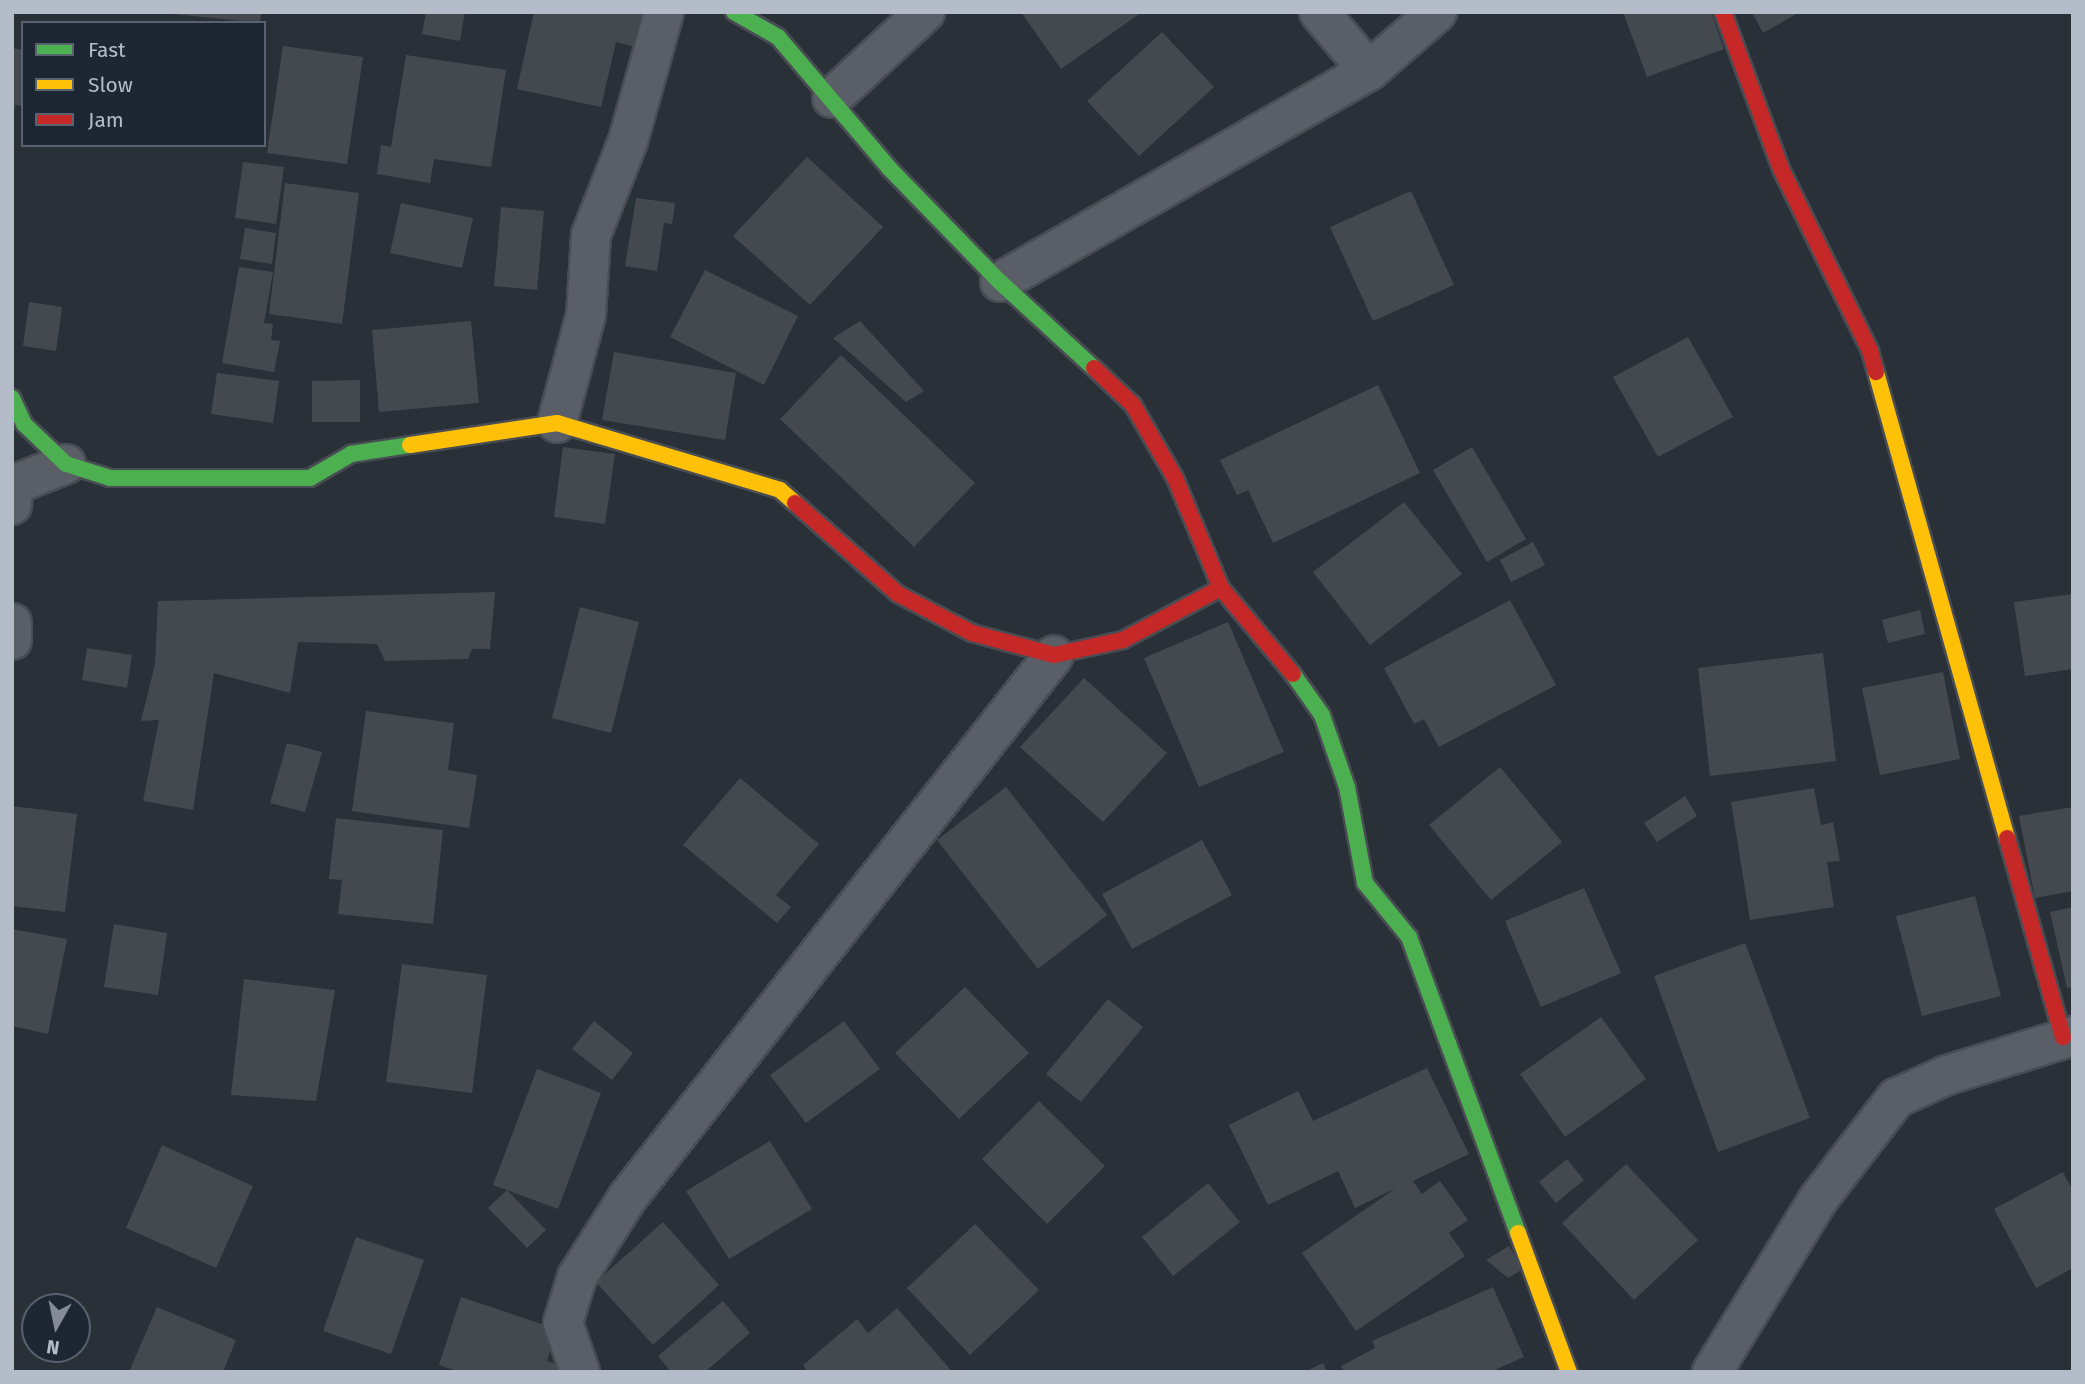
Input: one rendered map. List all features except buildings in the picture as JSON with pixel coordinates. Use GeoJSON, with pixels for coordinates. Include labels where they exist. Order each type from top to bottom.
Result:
{"type":"FeatureCollection","features":[{"type":"Feature","properties":{"kind":"street"},"geometry":{"type":"LineString","coordinates":[[557,423],[586,315],[591,235],[628,141],[664,12]]}},
{"type":"Feature","properties":{"kind":"street"},"geometry":{"type":"LineString","coordinates":[[734,12],[778,37],[889,169],[1000,282],[1133,405],[1175,478],[1221,588],[1283,660],[1322,715],[1347,787],[1365,883],[1409,937],[1569,1372]]}},
{"type":"Feature","properties":{"kind":"street"},"geometry":{"type":"LineString","coordinates":[[832,98],[925,12]]}},
{"type":"Feature","properties":{"kind":"street"},"geometry":{"type":"LineString","coordinates":[[1319,12],[1369,71]]}},
{"type":"Feature","properties":{"kind":"street"},"geometry":{"type":"LineString","coordinates":[[1000,282],[1369,71],[1437,12]]}},
{"type":"Feature","properties":{"kind":"street"},"geometry":{"type":"LineString","coordinates":[[1712,1372],[1817,1201],[1896,1098],[1947,1075],[2068,1036],[1870,351],[1781,169],[1723,12]]}},
{"type":"Feature","properties":{"kind":"street"},"geometry":{"type":"LineString","coordinates":[[12,398],[24,424],[66,464]]}},
{"type":"Feature","properties":{"kind":"street"},"geometry":{"type":"LineString","coordinates":[[12,464],[66,464],[110,478],[310,478],[351,454],[557,423],[780,490],[898,593],[972,633],[1054,655],[1123,640],[1221,588]]}},
{"type":"Feature","properties":{"kind":"street"},"geometry":{"type":"LineString","coordinates":[[12,505],[13,485],[66,464]]}},
{"type":"Feature","properties":{"kind":"street"},"geometry":{"type":"LineString","coordinates":[[12,622],[12,640]]}},
{"type":"Feature","properties":{"kind":"street"},"geometry":{"type":"LineString","coordinates":[[580,1372],[563,1323],[577,1277],[628,1198],[1054,655]]}},
{"type":"Feature","properties":{"kind":"traffic: fast"},"geometry":{"type":"LineString","coordinates":[[734,12],[778,37],[889,168],[1000,282],[1094,368]]}},
{"type":"Feature","properties":{"kind":"traffic: fast"},"geometry":{"type":"LineString","coordinates":[[12,398],[24,424],[66,464],[110,478],[310,478],[351,454],[410,445]]}},
{"type":"Feature","properties":{"kind":"traffic: fast"},"geometry":{"type":"LineString","coordinates":[[1293,674],[1322,715],[1347,787],[1365,883],[1409,937],[1518,1233]]}},
{"type":"Feature","properties":{"kind":"traffic: slow"},"geometry":{"type":"LineString","coordinates":[[1876,372],[2007,838]]}},
{"type":"Feature","properties":{"kind":"traffic: slow"},"geometry":{"type":"LineString","coordinates":[[410,445],[557,423],[780,490],[795,503]]}},
{"type":"Feature","properties":{"kind":"traffic: slow"},"geometry":{"type":"LineString","coordinates":[[1518,1233],[1569,1372]]}},
{"type":"Feature","properties":{"kind":"traffic: jam"},"geometry":{"type":"LineString","coordinates":[[1723,12],[1781,169],[1870,351],[1876,372]]}},
{"type":"Feature","properties":{"kind":"traffic: jam"},"geometry":{"type":"LineString","coordinates":[[1094,368],[1133,405],[1175,478],[1221,588],[1293,674]]}},
{"type":"Feature","properties":{"kind":"traffic: jam"},"geometry":{"type":"LineString","coordinates":[[795,503],[898,594],[972,633],[1054,655],[1123,640],[1221,588]]}},
{"type":"Feature","properties":{"kind":"traffic: jam"},"geometry":{"type":"LineString","coordinates":[[2007,838],[2063,1037]]}}]}
